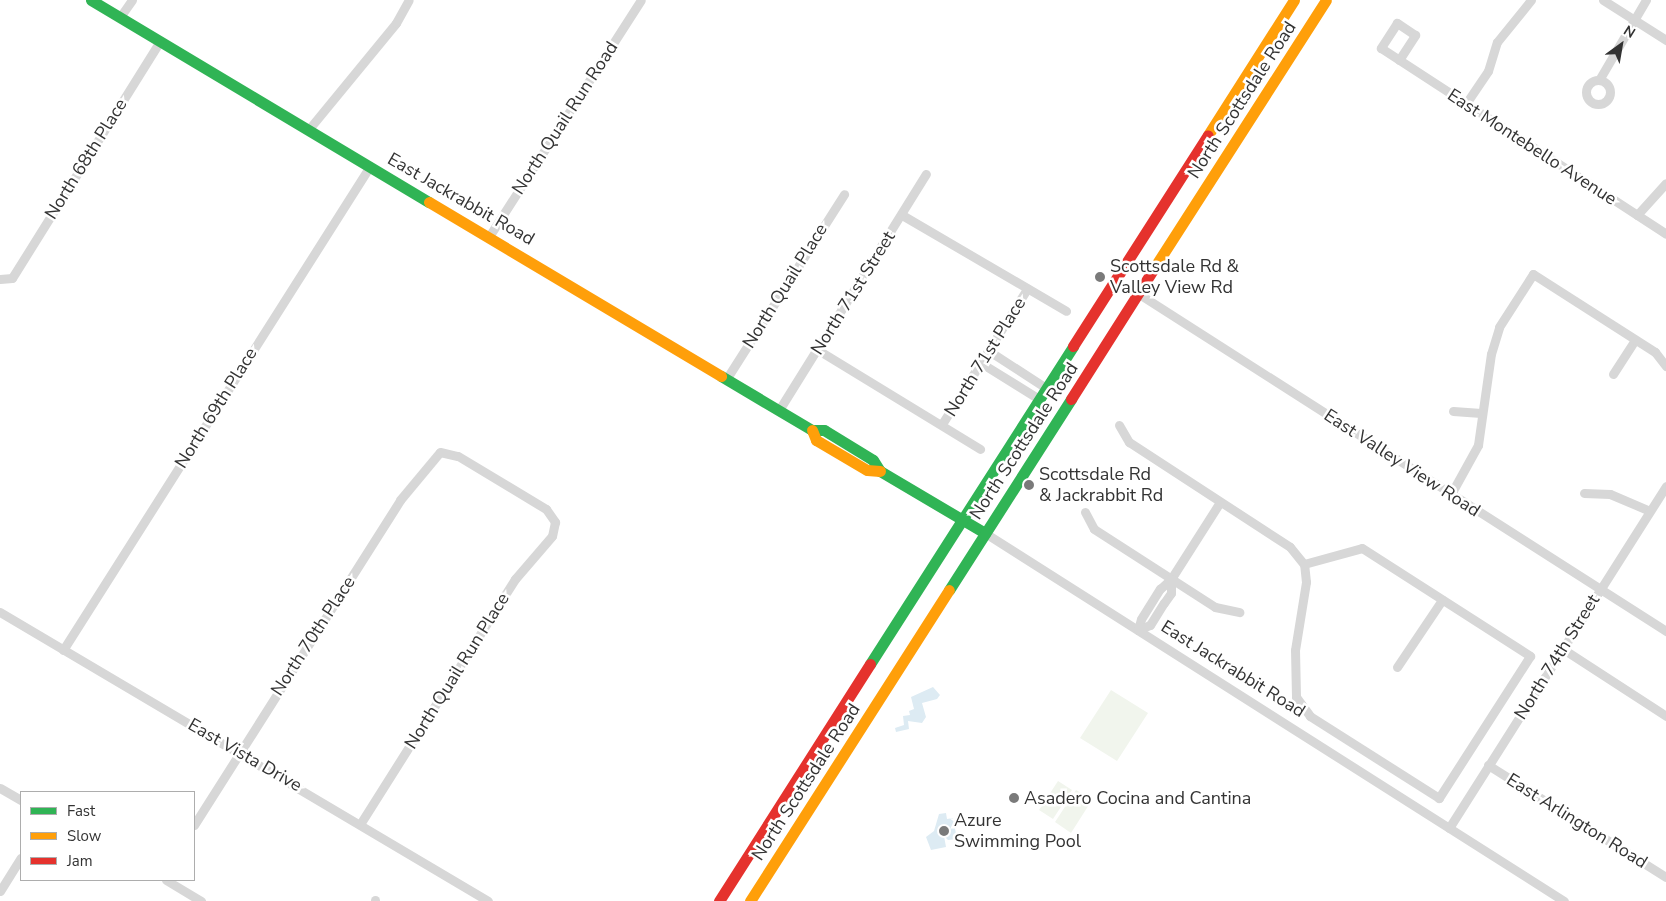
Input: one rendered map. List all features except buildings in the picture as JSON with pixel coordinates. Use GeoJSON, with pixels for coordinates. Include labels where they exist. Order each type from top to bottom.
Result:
{"type":"FeatureCollection","features":[{"type":"Feature","properties":{"kind":"main road","name":"East Jackrabbit Road"},"geometry":{"type":"LineString","coordinates":[[91,0],[490,235],[727,378],[812,430],[816,440],[867,470],[880,471],[985,533]]}},
{"type":"Feature","properties":{"kind":"main road","name":"North Scottsdale Road"},"geometry":{"type":"LineString","coordinates":[[750,901],[814,777],[852,717],[962,520],[1294,0]]}},
{"type":"Feature","properties":{"kind":"main road","name":"North Scottsdale Road"},"geometry":{"type":"LineString","coordinates":[[719,901],[814,777],[852,717],[985,533],[1326,0]]}},
{"type":"Feature","properties":{"kind":"street"},"geometry":{"type":"LineString","coordinates":[[120,17],[132,0]]}},
{"type":"Feature","properties":{"kind":"street"},"geometry":{"type":"LineString","coordinates":[[309,129],[396,22],[409,0]]}},
{"type":"Feature","properties":{"kind":"street","name":"North Quail Run Road"},"geometry":{"type":"LineString","coordinates":[[490,235],[641,0]]}},
{"type":"Feature","properties":{"kind":"street"},"geometry":{"type":"LineString","coordinates":[[1466,106],[1488,71],[1497,42],[1531,0]]}},
{"type":"Feature","properties":{"kind":"street"},"geometry":{"type":"LineString","coordinates":[[1603,0],[1666,40]]}},
{"type":"Feature","properties":{"kind":"street"},"geometry":{"type":"LineString","coordinates":[[1599,80],[1646,0]]}},
{"type":"Feature","properties":{"kind":"street","name":"North 68th Place"},"geometry":{"type":"LineString","coordinates":[[0,279],[12,278],[160,41]]}},
{"type":"Feature","properties":{"kind":"street","name":"East Montebello Avenue"},"geometry":{"type":"LineString","coordinates":[[1399,60],[1466,106],[1666,234]]}},
{"type":"Feature","properties":{"kind":"street","name":"North 69th Place"},"geometry":{"type":"LineString","coordinates":[[63,650],[370,166]]}},
{"type":"Feature","properties":{"kind":"street","name":"North 71st Street"},"geometry":{"type":"LineString","coordinates":[[779,410],[926,174]]}},
{"type":"Feature","properties":{"kind":"street"},"geometry":{"type":"LineString","coordinates":[[1637,215],[1666,183]]}},
{"type":"Feature","properties":{"kind":"street","name":"North Quail Place"},"geometry":{"type":"LineString","coordinates":[[727,378],[844,194]]}},
{"type":"Feature","properties":{"kind":"street"},"geometry":{"type":"LineString","coordinates":[[902,215],[1066,310]]}},
{"type":"Feature","properties":{"kind":"street"},"geometry":{"type":"LineString","coordinates":[[1451,494],[1478,445],[1481,413],[1499,327],[1533,274],[1654,352],[1666,366]]}},
{"type":"Feature","properties":{"kind":"street","name":"North 71st Place"},"geometry":{"type":"LineString","coordinates":[[942,424],[1027,289]]}},
{"type":"Feature","properties":{"kind":"street","name":"East Valley View Road"},"geometry":{"type":"LineString","coordinates":[[1138,294],[1666,631]]}},
{"type":"Feature","properties":{"kind":"street"},"geometry":{"type":"LineString","coordinates":[[1613,374],[1635,340]]}},
{"type":"Feature","properties":{"kind":"street"},"geometry":{"type":"LineString","coordinates":[[818,350],[942,424],[980,449]]}},
{"type":"Feature","properties":{"kind":"street"},"geometry":{"type":"LineString","coordinates":[[989,351],[1046,388]]}},
{"type":"Feature","properties":{"kind":"street"},"geometry":{"type":"LineString","coordinates":[[981,363],[1039,399]]}},
{"type":"Feature","properties":{"kind":"street"},"geometry":{"type":"LineString","coordinates":[[1452,411],[1481,413]]}},
{"type":"Feature","properties":{"kind":"street"},"geometry":{"type":"LineString","coordinates":[[1118,425],[1128,442],[1290,547],[1304,564],[1306,582],[1295,650],[1296,697],[1310,716],[1439,798],[1530,656],[1362,548],[1304,564]]}},
{"type":"Feature","properties":{"kind":"street","name":"North Quail Run Place"},"geometry":{"type":"LineString","coordinates":[[361,823],[515,579],[552,536],[555,522],[546,509],[458,456],[440,452]]}},
{"type":"Feature","properties":{"kind":"street","name":"North 70th Place"},"geometry":{"type":"LineString","coordinates":[[195,823],[400,500],[440,452]]}},
{"type":"Feature","properties":{"kind":"street","name":"North 74th Street"},"geometry":{"type":"LineString","coordinates":[[1449,828],[1666,486]]}},
{"type":"Feature","properties":{"kind":"street"},"geometry":{"type":"LineString","coordinates":[[1584,494],[1610,494],[1650,511]]}},
{"type":"Feature","properties":{"kind":"street"},"geometry":{"type":"LineString","coordinates":[[1138,630],[1150,624],[1171,593],[1172,579],[1220,502]]}},
{"type":"Feature","properties":{"kind":"street"},"geometry":{"type":"LineString","coordinates":[[1085,512],[1094,529],[1215,607],[1239,612]]}},
{"type":"Feature","properties":{"kind":"street","name":"East Jackrabbit Road"},"geometry":{"type":"LineString","coordinates":[[985,533],[1564,901]]}},
{"type":"Feature","properties":{"kind":"street"},"geometry":{"type":"LineString","coordinates":[[1397,667],[1442,600]]}},
{"type":"Feature","properties":{"kind":"street","name":"East Vista Drive"},"geometry":{"type":"LineString","coordinates":[[0,612],[361,823],[475,898],[488,901]]}},
{"type":"Feature","properties":{"kind":"street"},"geometry":{"type":"LineString","coordinates":[[1563,649],[1666,716]]}},
{"type":"Feature","properties":{"kind":"street","name":"East Arlington Road"},"geometry":{"type":"LineString","coordinates":[[1488,765],[1666,877]]}},
{"type":"Feature","properties":{"kind":"street"},"geometry":{"type":"LineString","coordinates":[[0,788],[20,799]]}},
{"type":"Feature","properties":{"kind":"street"},"geometry":{"type":"LineString","coordinates":[[0,891],[20,860]]}},
{"type":"Feature","properties":{"kind":"street"},"geometry":{"type":"LineString","coordinates":[[168,881],[200,901]]}},
{"type":"Feature","properties":{"kind":"shaded area"},"geometry":{"type":"Polygon","coordinates":[[[933,687],[940,695],[937,699],[922,703],[926,717],[922,723],[908,721],[909,729],[896,732],[895,728],[904,725],[903,716],[910,715],[909,711],[914,709],[911,697],[933,687]]]}},
{"type":"Feature","properties":{"kind":"shaded area"},"geometry":{"type":"Polygon","coordinates":[[[1111,690],[1148,713],[1117,761],[1080,738],[1111,690]]]}},
{"type":"Feature","properties":{"kind":"shaded area"},"geometry":{"type":"Polygon","coordinates":[[[1058,781],[1072,790],[1053,819],[1039,810],[1058,781]]]}},
{"type":"Feature","properties":{"kind":"shaded area"},"geometry":{"type":"Polygon","coordinates":[[[1076,790],[1092,800],[1071,833],[1055,822],[1076,790]]]}},
{"type":"Feature","properties":{"kind":"shaded area","name":"Azure Swimming Pool"},"geometry":{"type":"Polygon","coordinates":[[[946,813],[947,819],[953,818],[957,839],[948,840],[944,836],[946,847],[931,850],[926,837],[934,831],[939,814],[946,813]]]}},
{"type":"Feature","properties":{"kind":"traffic: fast"},"geometry":{"type":"LineString","coordinates":[[91,0],[429,202]]}},
{"type":"Feature","properties":{"kind":"traffic: fast"},"geometry":{"type":"LineString","coordinates":[[870,664],[1073,346]]}},
{"type":"Feature","properties":{"kind":"traffic: fast"},"geometry":{"type":"LineString","coordinates":[[721,376],[812,430],[824,430],[873,460],[880,471],[985,533]]}},
{"type":"Feature","properties":{"kind":"traffic: fast"},"geometry":{"type":"LineString","coordinates":[[949,590],[1071,399]]}},
{"type":"Feature","properties":{"kind":"traffic: slow"},"geometry":{"type":"LineString","coordinates":[[1208,135],[1294,0]]}},
{"type":"Feature","properties":{"kind":"traffic: slow"},"geometry":{"type":"LineString","coordinates":[[1154,268],[1326,0]]}},
{"type":"Feature","properties":{"kind":"traffic: slow"},"geometry":{"type":"LineString","coordinates":[[429,202],[721,376]]}},
{"type":"Feature","properties":{"kind":"traffic: slow"},"geometry":{"type":"LineString","coordinates":[[812,430],[816,440],[867,470],[880,471]]}},
{"type":"Feature","properties":{"kind":"traffic: slow"},"geometry":{"type":"LineString","coordinates":[[750,901],[949,590]]}},
{"type":"Feature","properties":{"kind":"traffic: jam"},"geometry":{"type":"LineString","coordinates":[[1073,346],[1208,135]]}},
{"type":"Feature","properties":{"kind":"traffic: jam"},"geometry":{"type":"LineString","coordinates":[[1071,399],[1154,268]]}},
{"type":"Feature","properties":{"kind":"traffic: jam"},"geometry":{"type":"LineString","coordinates":[[719,901],[870,664]]}},
{"type":"Feature","properties":{"kind":"place","name":"Scottsdale Rd & Valley View Rd"},"geometry":{"type":"Point","coordinates":[1100,277]}},
{"type":"Feature","properties":{"kind":"place","name":"Scottsdale Rd & Jackrabbit Rd"},"geometry":{"type":"Point","coordinates":[1029,485]}},
{"type":"Feature","properties":{"kind":"place","name":"Asadero Cocina and Cantina"},"geometry":{"type":"Point","coordinates":[1014,798]}},
{"type":"Feature","properties":{"kind":"place","name":"Azure Swimming Pool"},"geometry":{"type":"Point","coordinates":[944,831]}}]}
